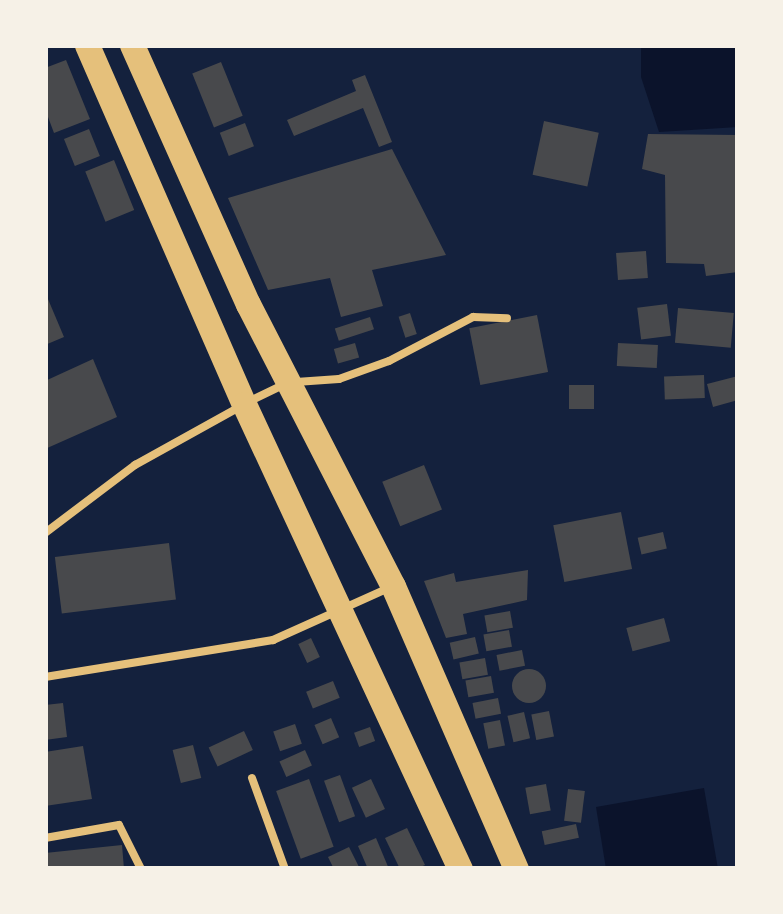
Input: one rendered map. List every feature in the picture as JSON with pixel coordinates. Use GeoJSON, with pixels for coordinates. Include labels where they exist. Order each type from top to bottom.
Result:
{"type":"FeatureCollection","features":[{"type":"Feature","properties":{"kind":"highway"},"geometry":{"type":"LineString","coordinates":[[87,45],[244,404],[344,611],[460,869]]}},
{"type":"Feature","properties":{"kind":"highway"},"geometry":{"type":"LineString","coordinates":[[132,45],[287,383],[393,586],[516,869]]}},
{"type":"Feature","properties":{"kind":"lane"},"geometry":{"type":"LineString","coordinates":[[45,533],[135,465],[287,383],[340,379],[473,318],[507,318]]}},
{"type":"Feature","properties":{"kind":"lane"},"geometry":{"type":"LineString","coordinates":[[45,677],[273,640],[393,586]]}},
{"type":"Feature","properties":{"kind":"lane"},"geometry":{"type":"LineString","coordinates":[[252,778],[284,869]]}},
{"type":"Feature","properties":{"kind":"lane"},"geometry":{"type":"LineString","coordinates":[[45,838],[119,825],[141,869]]}},
{"type":"Feature","properties":{"kind":"water"},"geometry":{"type":"Polygon","coordinates":[[[641,45],[738,45],[738,127],[659,132],[641,77],[641,45]]]}},
{"type":"Feature","properties":{"kind":"water"},"geometry":{"type":"Polygon","coordinates":[[[704,788],[718,869],[606,869],[596,807],[704,788]]]}},
{"type":"Feature","properties":{"kind":"building"},"geometry":{"type":"Polygon","coordinates":[[[66,60],[90,119],[54,133],[45,109],[45,68],[66,60]]]}},
{"type":"Feature","properties":{"kind":"building"},"geometry":{"type":"Polygon","coordinates":[[[221,62],[243,116],[214,127],[192,74],[221,62]]]}},
{"type":"Feature","properties":{"kind":"building"},"geometry":{"type":"Polygon","coordinates":[[[365,75],[392,142],[379,147],[363,108],[294,136],[287,120],[356,91],[352,80],[365,75]]]}},
{"type":"Feature","properties":{"kind":"building"},"geometry":{"type":"Polygon","coordinates":[[[544,121],[599,133],[587,186],[533,175],[544,121]]]}},
{"type":"Feature","properties":{"kind":"building"},"geometry":{"type":"Polygon","coordinates":[[[245,123],[254,146],[229,156],[220,133],[245,123]]]}},
{"type":"Feature","properties":{"kind":"building"},"geometry":{"type":"Polygon","coordinates":[[[89,129],[100,156],[75,166],[64,139],[89,129]]]}},
{"type":"Feature","properties":{"kind":"building"},"geometry":{"type":"Polygon","coordinates":[[[648,134],[738,135],[738,272],[706,276],[704,264],[666,263],[665,175],[642,169],[648,134]]]}},
{"type":"Feature","properties":{"kind":"building"},"geometry":{"type":"Polygon","coordinates":[[[392,149],[446,255],[372,270],[383,306],[341,317],[330,278],[268,290],[228,198],[392,149]]]}},
{"type":"Feature","properties":{"kind":"building"},"geometry":{"type":"Polygon","coordinates":[[[114,160],[134,210],[105,222],[85,172],[114,160]]]}},
{"type":"Feature","properties":{"kind":"building"},"geometry":{"type":"Polygon","coordinates":[[[646,251],[648,278],[618,280],[616,253],[646,251]]]}},
{"type":"Feature","properties":{"kind":"building"},"geometry":{"type":"Polygon","coordinates":[[[45,292],[64,337],[45,345],[45,292]]]}},
{"type":"Feature","properties":{"kind":"building"},"geometry":{"type":"Polygon","coordinates":[[[667,304],[671,336],[641,339],[637,308],[667,304]]]}},
{"type":"Feature","properties":{"kind":"building"},"geometry":{"type":"Polygon","coordinates":[[[678,308],[734,313],[731,348],[675,343],[678,308]]]}},
{"type":"Feature","properties":{"kind":"building"},"geometry":{"type":"Polygon","coordinates":[[[410,313],[417,334],[405,338],[399,317],[410,313]]]}},
{"type":"Feature","properties":{"kind":"building"},"geometry":{"type":"Polygon","coordinates":[[[537,315],[548,372],[480,385],[469,328],[537,315]]]}},
{"type":"Feature","properties":{"kind":"building"},"geometry":{"type":"Polygon","coordinates":[[[370,317],[374,329],[339,341],[335,328],[370,317]]]}},
{"type":"Feature","properties":{"kind":"building"},"geometry":{"type":"Polygon","coordinates":[[[355,343],[359,357],[338,363],[334,349],[355,343]]]}},
{"type":"Feature","properties":{"kind":"building"},"geometry":{"type":"Polygon","coordinates":[[[618,343],[658,345],[657,368],[617,366],[618,343]]]}},
{"type":"Feature","properties":{"kind":"building"},"geometry":{"type":"Polygon","coordinates":[[[93,359],[117,417],[45,449],[45,381],[93,359]]]}},
{"type":"Feature","properties":{"kind":"building"},"geometry":{"type":"Polygon","coordinates":[[[704,375],[705,398],[665,399],[664,376],[704,375]]]}},
{"type":"Feature","properties":{"kind":"building"},"geometry":{"type":"Polygon","coordinates":[[[738,376],[738,400],[713,407],[707,384],[738,376]]]}},
{"type":"Feature","properties":{"kind":"building"},"geometry":{"type":"Polygon","coordinates":[[[569,385],[594,385],[594,409],[569,409],[569,385]]]}},
{"type":"Feature","properties":{"kind":"building"},"geometry":{"type":"Polygon","coordinates":[[[424,465],[442,510],[400,526],[382,482],[424,465]]]}},
{"type":"Feature","properties":{"kind":"building"},"geometry":{"type":"Polygon","coordinates":[[[621,512],[632,569],[564,582],[553,525],[621,512]]]}},
{"type":"Feature","properties":{"kind":"building"},"geometry":{"type":"Polygon","coordinates":[[[663,532],[667,549],[641,554],[638,538],[663,532]]]}},
{"type":"Feature","properties":{"kind":"building"},"geometry":{"type":"Polygon","coordinates":[[[169,543],[176,600],[62,614],[55,557],[169,543]]]}},
{"type":"Feature","properties":{"kind":"building"},"geometry":{"type":"Polygon","coordinates":[[[528,570],[527,600],[463,614],[467,634],[446,638],[424,581],[454,573],[456,582],[528,570]]]}},
{"type":"Feature","properties":{"kind":"building"},"geometry":{"type":"Polygon","coordinates":[[[510,611],[513,628],[487,632],[484,616],[510,611]]]}},
{"type":"Feature","properties":{"kind":"building"},"geometry":{"type":"Polygon","coordinates":[[[664,618],[670,641],[633,651],[626,628],[664,618]]]}},
{"type":"Feature","properties":{"kind":"building"},"geometry":{"type":"Polygon","coordinates":[[[509,630],[512,647],[486,651],[483,635],[509,630]]]}},
{"type":"Feature","properties":{"kind":"building"},"geometry":{"type":"Polygon","coordinates":[[[475,637],[479,654],[453,659],[450,643],[475,637]]]}},
{"type":"Feature","properties":{"kind":"building"},"geometry":{"type":"Polygon","coordinates":[[[311,638],[320,657],[307,663],[298,644],[311,638]]]}},
{"type":"Feature","properties":{"kind":"building"},"geometry":{"type":"Polygon","coordinates":[[[522,650],[525,666],[500,671],[496,655],[522,650]]]}},
{"type":"Feature","properties":{"kind":"building"},"geometry":{"type":"Polygon","coordinates":[[[485,658],[488,675],[462,679],[459,663],[485,658]]]}},
{"type":"Feature","properties":{"kind":"building"},"geometry":{"type":"Polygon","coordinates":[[[529,669],[541,674],[546,686],[541,698],[529,703],[517,698],[512,686],[517,674],[529,669]]]}},
{"type":"Feature","properties":{"kind":"building"},"geometry":{"type":"Polygon","coordinates":[[[491,676],[494,693],[468,697],[465,681],[491,676]]]}},
{"type":"Feature","properties":{"kind":"building"},"geometry":{"type":"Polygon","coordinates":[[[333,681],[340,698],[313,709],[306,692],[333,681]]]}},
{"type":"Feature","properties":{"kind":"building"},"geometry":{"type":"Polygon","coordinates":[[[498,698],[501,714],[476,719],[472,703],[498,698]]]}},
{"type":"Feature","properties":{"kind":"building"},"geometry":{"type":"Polygon","coordinates":[[[63,703],[67,737],[45,740],[45,705],[63,703]]]}},
{"type":"Feature","properties":{"kind":"building"},"geometry":{"type":"Polygon","coordinates":[[[549,711],[554,737],[536,740],[531,714],[549,711]]]}},
{"type":"Feature","properties":{"kind":"building"},"geometry":{"type":"Polygon","coordinates":[[[524,712],[530,738],[514,742],[507,716],[524,712]]]}},
{"type":"Feature","properties":{"kind":"building"},"geometry":{"type":"Polygon","coordinates":[[[331,718],[339,737],[323,744],[314,725],[331,718]]]}},
{"type":"Feature","properties":{"kind":"building"},"geometry":{"type":"Polygon","coordinates":[[[500,720],[505,746],[488,749],[483,723],[500,720]]]}},
{"type":"Feature","properties":{"kind":"building"},"geometry":{"type":"Polygon","coordinates":[[[295,724],[302,744],[280,751],[273,731],[295,724]]]}},
{"type":"Feature","properties":{"kind":"building"},"geometry":{"type":"Polygon","coordinates":[[[370,727],[375,741],[359,747],[354,733],[370,727]]]}},
{"type":"Feature","properties":{"kind":"building"},"geometry":{"type":"Polygon","coordinates":[[[244,731],[253,750],[218,767],[209,747],[244,731]]]}},
{"type":"Feature","properties":{"kind":"building"},"geometry":{"type":"Polygon","coordinates":[[[193,745],[201,778],[181,783],[173,750],[193,745]]]}},
{"type":"Feature","properties":{"kind":"building"},"geometry":{"type":"Polygon","coordinates":[[[83,746],[92,799],[45,806],[45,752],[83,746]]]}},
{"type":"Feature","properties":{"kind":"building"},"geometry":{"type":"Polygon","coordinates":[[[305,750],[312,766],[286,777],[279,761],[305,750]]]}},
{"type":"Feature","properties":{"kind":"building"},"geometry":{"type":"Polygon","coordinates":[[[340,775],[355,816],[339,822],[324,781],[340,775]]]}},
{"type":"Feature","properties":{"kind":"building"},"geometry":{"type":"Polygon","coordinates":[[[309,779],[334,847],[301,859],[276,791],[309,779]]]}},
{"type":"Feature","properties":{"kind":"building"},"geometry":{"type":"Polygon","coordinates":[[[371,779],[385,809],[366,818],[352,788],[371,779]]]}},
{"type":"Feature","properties":{"kind":"building"},"geometry":{"type":"Polygon","coordinates":[[[546,784],[551,811],[530,814],[525,788],[546,784]]]}},
{"type":"Feature","properties":{"kind":"building"},"geometry":{"type":"Polygon","coordinates":[[[568,789],[585,791],[581,823],[564,821],[568,789]]]}},
{"type":"Feature","properties":{"kind":"building"},"geometry":{"type":"Polygon","coordinates":[[[576,824],[579,838],[545,845],[542,831],[576,824]]]}},
{"type":"Feature","properties":{"kind":"building"},"geometry":{"type":"Polygon","coordinates":[[[407,828],[425,865],[416,869],[400,869],[385,838],[407,828]]]}},
{"type":"Feature","properties":{"kind":"building"},"geometry":{"type":"Polygon","coordinates":[[[376,838],[389,869],[368,869],[358,846],[376,838]]]}},
{"type":"Feature","properties":{"kind":"building"},"geometry":{"type":"Polygon","coordinates":[[[122,845],[124,869],[45,869],[45,853],[122,845]]]}},
{"type":"Feature","properties":{"kind":"building"},"geometry":{"type":"Polygon","coordinates":[[[349,847],[360,869],[334,869],[328,857],[349,847]]]}}]}
